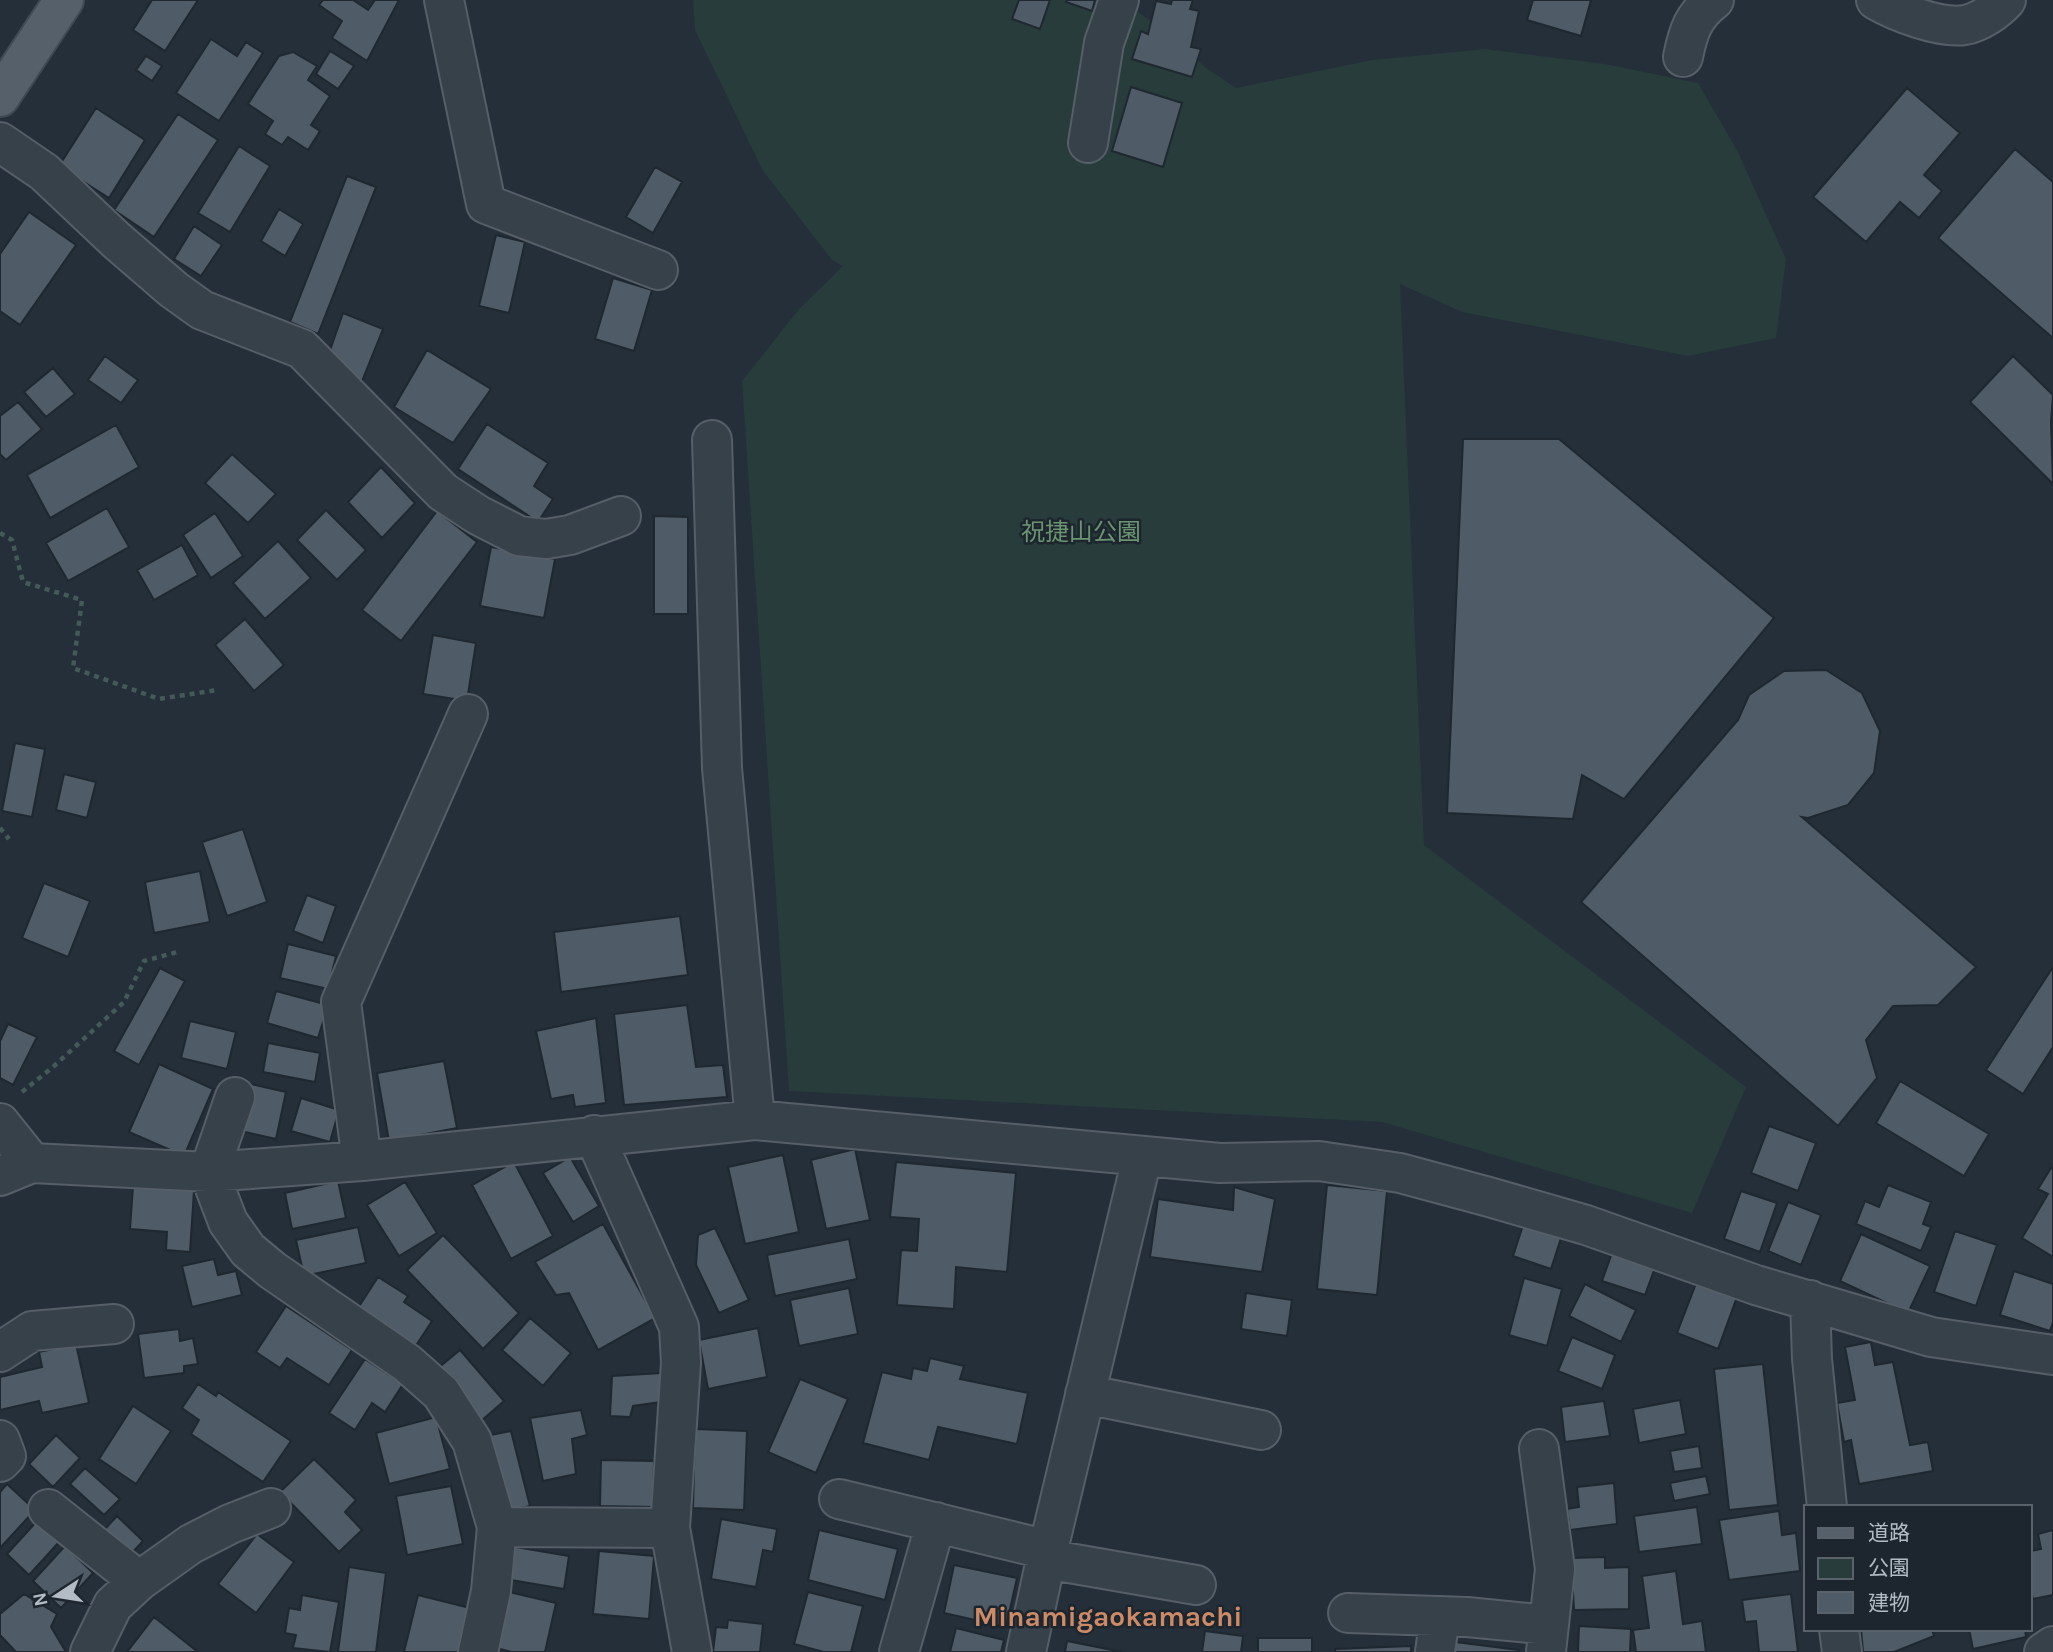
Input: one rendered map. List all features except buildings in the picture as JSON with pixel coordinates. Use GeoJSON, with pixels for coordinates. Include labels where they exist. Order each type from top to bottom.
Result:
{"type":"FeatureCollection","features":[{"type":"Feature","properties":{"kind":"main road"},"geometry":{"type":"LineString","coordinates":[[0,97],[64,0]]}},
{"type":"Feature","properties":{"kind":"street"},"geometry":{"type":"LineString","coordinates":[[444,0],[486,204],[658,270]]}},
{"type":"Feature","properties":{"kind":"street"},"geometry":{"type":"LineString","coordinates":[[1088,143],[1104,43],[1119,0]]}},
{"type":"Feature","properties":{"kind":"street"},"geometry":{"type":"LineString","coordinates":[[1683,57],[1688,33],[1702,9],[1714,0]]}},
{"type":"Feature","properties":{"kind":"street"},"geometry":{"type":"LineString","coordinates":[[1876,0],[1928,22],[1965,25],[1996,11],[2006,0]]}},
{"type":"Feature","properties":{"kind":"street"},"geometry":{"type":"LineString","coordinates":[[0,142],[44,172],[116,240],[174,290],[202,310],[303,349],[443,492],[478,516],[519,536],[546,539],[570,535],[621,516]]}},
{"type":"Feature","properties":{"kind":"street"},"geometry":{"type":"LineString","coordinates":[[712,440],[722,768],[755,1120]]}},
{"type":"Feature","properties":{"kind":"street"},"geometry":{"type":"LineString","coordinates":[[362,1161],[341,1002],[468,714]]}},
{"type":"Feature","properties":{"kind":"street"},"geometry":{"type":"LineString","coordinates":[[235,1097],[209,1172],[228,1222],[248,1250],[272,1270],[407,1363],[441,1393],[472,1441],[496,1527],[491,1591],[478,1652]]}},
{"type":"Feature","properties":{"kind":"street"},"geometry":{"type":"LineString","coordinates":[[0,1123],[16,1169],[209,1172],[362,1161],[755,1120],[1142,1158],[1220,1163],[1319,1161],[1400,1174],[1586,1225],[1756,1284],[1931,1337],[2053,1355]]}},
{"type":"Feature","properties":{"kind":"street"},"geometry":{"type":"LineString","coordinates":[[594,1135],[679,1327],[681,1363],[670,1528],[692,1652]]}},
{"type":"Feature","properties":{"kind":"street"},"geometry":{"type":"LineString","coordinates":[[1026,1652],[1142,1158]]}},
{"type":"Feature","properties":{"kind":"street"},"geometry":{"type":"LineString","coordinates":[[1810,1300],[1812,1359],[1827,1505]]}},
{"type":"Feature","properties":{"kind":"street"},"geometry":{"type":"LineString","coordinates":[[0,1352],[33,1331],[114,1324]]}},
{"type":"Feature","properties":{"kind":"street"},"geometry":{"type":"LineString","coordinates":[[1085,1394],[1261,1430]]}},
{"type":"Feature","properties":{"kind":"street"},"geometry":{"type":"LineString","coordinates":[[0,1440],[6,1456],[0,1462]]}},
{"type":"Feature","properties":{"kind":"street"},"geometry":{"type":"LineString","coordinates":[[1348,1613],[1437,1634],[1548,1638],[1555,1569],[1539,1449]]}},
{"type":"Feature","properties":{"kind":"street"},"geometry":{"type":"LineString","coordinates":[[839,1499],[936,1522],[1047,1554],[1196,1585]]}},
{"type":"Feature","properties":{"kind":"street"},"geometry":{"type":"LineString","coordinates":[[48,1508],[139,1581]]}},
{"type":"Feature","properties":{"kind":"street"},"geometry":{"type":"LineString","coordinates":[[90,1652],[113,1605],[139,1581],[191,1544],[229,1524],[271,1508]]}},
{"type":"Feature","properties":{"kind":"street"},"geometry":{"type":"LineString","coordinates":[[899,1652],[936,1522]]}},
{"type":"Feature","properties":{"kind":"street"},"geometry":{"type":"LineString","coordinates":[[496,1527],[670,1528]]}},
{"type":"Feature","properties":{"kind":"street"},"geometry":{"type":"LineString","coordinates":[[1839,1631],[1842,1652]]}},
{"type":"Feature","properties":{"kind":"street"},"geometry":{"type":"LineString","coordinates":[[2044,1652],[2053,1646]]}},
{"type":"Feature","properties":{"kind":"path"},"geometry":{"type":"LineString","coordinates":[[0,533],[12,540],[23,582],[82,600],[73,668],[159,699],[217,690]]}},
{"type":"Feature","properties":{"kind":"path"},"geometry":{"type":"LineString","coordinates":[[0,828],[9,839]]}},
{"type":"Feature","properties":{"kind":"path"},"geometry":{"type":"LineString","coordinates":[[21,1092],[53,1067],[124,1002],[145,961],[181,951]]}},
{"type":"Feature","properties":{"kind":"green space","name":"祝捷山公園"},"geometry":{"type":"Polygon","coordinates":[[[693,0],[1126,0],[1129,6],[1173,36],[1206,68],[1236,88],[1372,60],[1485,49],[1605,64],[1698,83],[1738,152],[1786,259],[1776,338],[1688,356],[1462,312],[1400,284],[1424,845],[1746,1087],[1692,1213],[1382,1122],[789,1091],[742,381],[799,309],[843,266],[832,260],[763,171],[695,30],[693,0]]]}},
{"type":"Feature","properties":{"kind":"district","name":"Minamigaokamachi"},"geometry":{"type":"Point","coordinates":[1108,1616]}}]}
